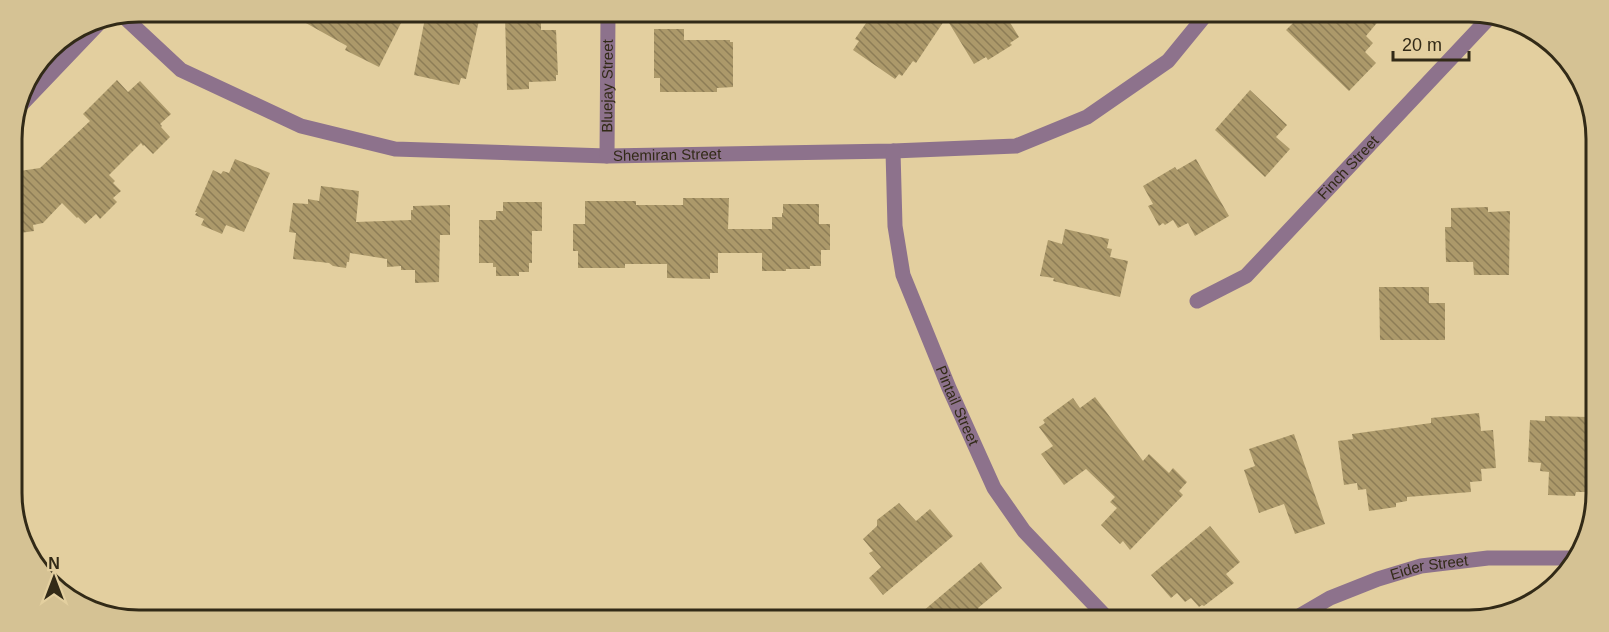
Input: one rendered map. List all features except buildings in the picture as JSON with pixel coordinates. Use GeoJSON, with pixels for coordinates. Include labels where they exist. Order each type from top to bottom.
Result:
{"type":"FeatureCollection","features":[{"type":"Feature","properties":{"kind":"street","name":"Bluejay Street"},"geometry":{"type":"LineString","coordinates":[[607,156],[608,22]]}},
{"type":"Feature","properties":{"kind":"street","name":"Shemiran Street"},"geometry":{"type":"LineString","coordinates":[[131,23],[182,70],[301,126],[395,148],[607,156],[893,152],[1016,146],[1087,117],[1168,61],[1200,22]]}},
{"type":"Feature","properties":{"kind":"street","name":"Finch Street"},"geometry":{"type":"LineString","coordinates":[[1197,301],[1246,276],[1483,24]]}},
{"type":"Feature","properties":{"kind":"street"},"geometry":{"type":"LineString","coordinates":[[32,94],[88,35]]}},
{"type":"Feature","properties":{"kind":"street","name":"Pintail Street"},"geometry":{"type":"LineString","coordinates":[[893,152],[895,226],[903,275],[993,488],[1024,531],[1099,609]]}},
{"type":"Feature","properties":{"kind":"street","name":"Eider Street"},"geometry":{"type":"LineString","coordinates":[[1311,609],[1330,598],[1378,579],[1420,566],[1488,558],[1566,558]]}}]}
